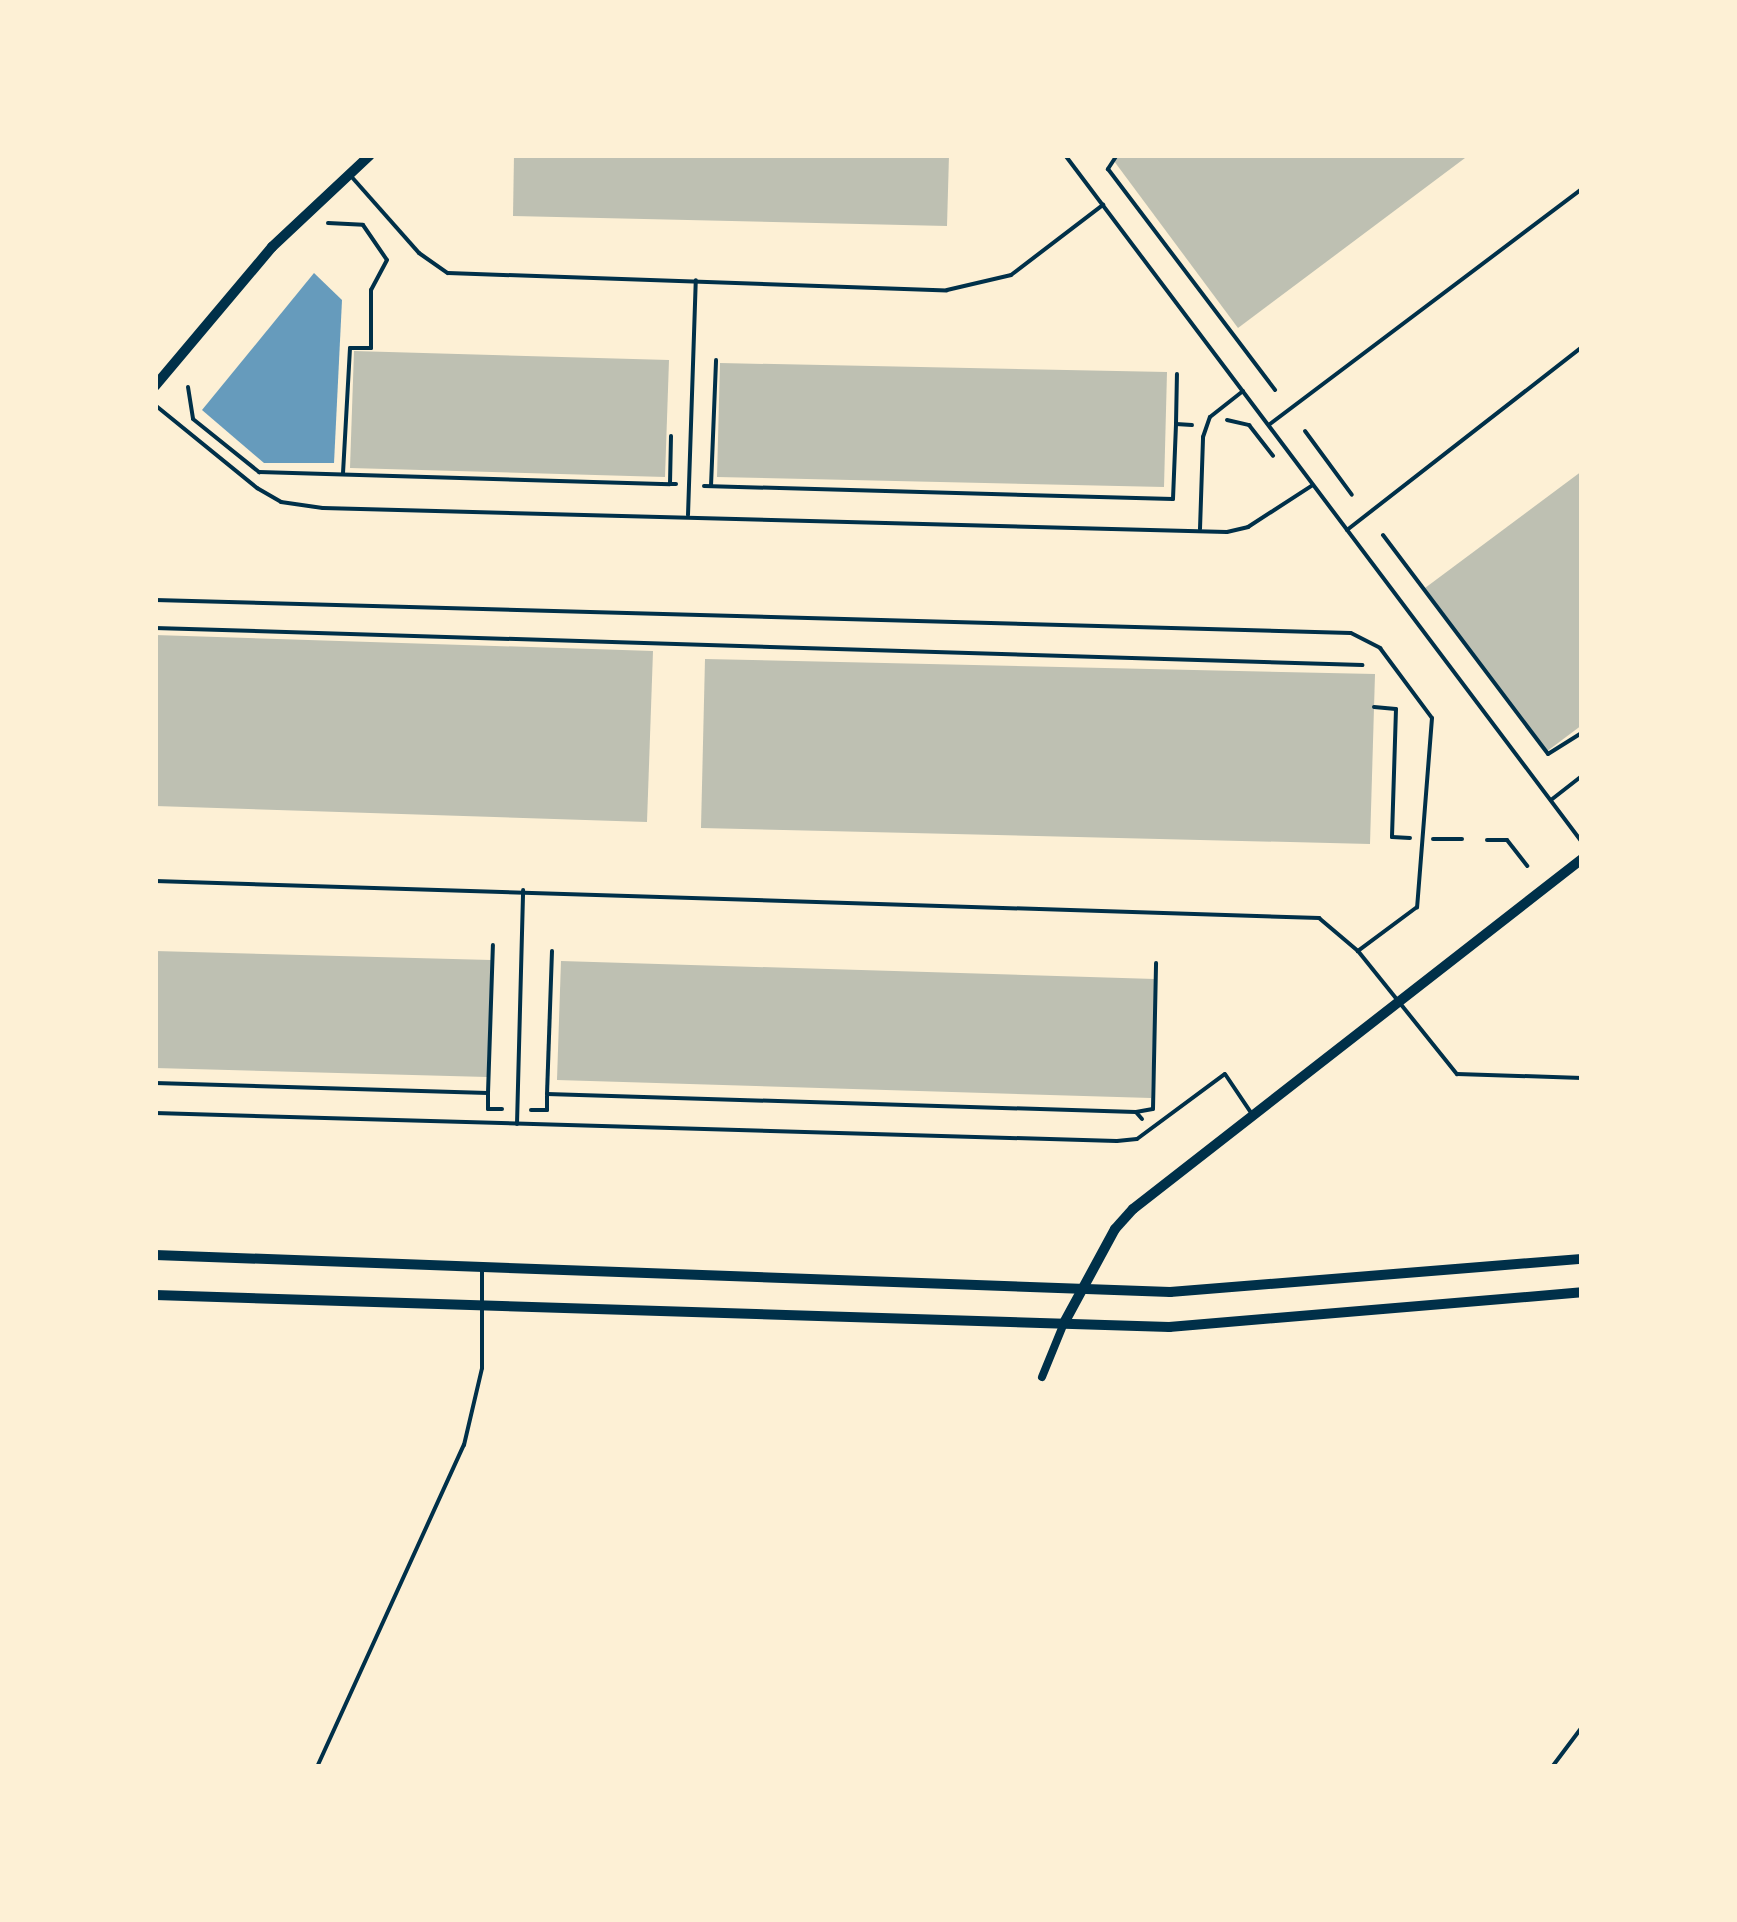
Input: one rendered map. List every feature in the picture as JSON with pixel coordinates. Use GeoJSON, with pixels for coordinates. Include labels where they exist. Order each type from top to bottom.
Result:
{"type":"FeatureCollection","features":[{"type":"Feature","properties":{"kind":"street"},"geometry":{"type":"LineString","coordinates":[[155,386],[272,246],[370,155]]}},
{"type":"Feature","properties":{"kind":"street"},"geometry":{"type":"LineString","coordinates":[[1042,1377],[1064,1323],[1133,1208],[1582,859]]}},
{"type":"Feature","properties":{"kind":"street"},"geometry":{"type":"LineString","coordinates":[[155,1255],[1170,1292],[1582,1258]]}},
{"type":"Feature","properties":{"kind":"street"},"geometry":{"type":"LineString","coordinates":[[155,1295],[1169,1327],[1582,1292]]}},
{"type":"Feature","properties":{"kind":"lane"},"geometry":{"type":"LineString","coordinates":[[1067,156],[1582,842]]}},
{"type":"Feature","properties":{"kind":"lane"},"geometry":{"type":"LineString","coordinates":[[348,173],[419,253],[448,273],[947,290],[1011,275],[1103,206]]}},
{"type":"Feature","properties":{"kind":"lane"},"geometry":{"type":"LineString","coordinates":[[1268,425],[1582,189]]}},
{"type":"Feature","properties":{"kind":"lane"},"geometry":{"type":"LineString","coordinates":[[688,516],[696,280]]}},
{"type":"Feature","properties":{"kind":"lane"},"geometry":{"type":"LineString","coordinates":[[1348,530],[1582,347]]}},
{"type":"Feature","properties":{"kind":"lane"},"geometry":{"type":"LineString","coordinates":[[1200,531],[1203,436],[1210,417],[1242,391]]}},
{"type":"Feature","properties":{"kind":"lane"},"geometry":{"type":"LineString","coordinates":[[155,405],[281,502],[323,508],[1200,531],[1248,527],[1313,484]]}},
{"type":"Feature","properties":{"kind":"lane"},"geometry":{"type":"LineString","coordinates":[[155,600],[1351,633],[1380,648],[1432,718],[1417,907],[1358,951]]}},
{"type":"Feature","properties":{"kind":"lane"},"geometry":{"type":"LineString","coordinates":[[1551,800],[1582,776]]}},
{"type":"Feature","properties":{"kind":"lane"},"geometry":{"type":"LineString","coordinates":[[155,881],[1319,918],[1358,951],[1394,1002],[1457,1074],[1582,1078]]}},
{"type":"Feature","properties":{"kind":"lane"},"geometry":{"type":"LineString","coordinates":[[517,1124],[523,890]]}},
{"type":"Feature","properties":{"kind":"lane"},"geometry":{"type":"LineString","coordinates":[[155,1112],[1117,1142],[1136,1139],[1225,1074],[1252,1114]]}},
{"type":"Feature","properties":{"kind":"lane"},"geometry":{"type":"LineString","coordinates":[[317,1767],[464,1445],[482,1368],[482,1268]]}},
{"type":"Feature","properties":{"kind":"lane"},"geometry":{"type":"LineString","coordinates":[[1552,1767],[1582,1727]]}},
{"type":"Feature","properties":{"kind":"path"},"geometry":{"type":"LineString","coordinates":[[1116,155],[1108,169],[1275,390]]}},
{"type":"Feature","properties":{"kind":"path"},"geometry":{"type":"LineString","coordinates":[[328,223],[363,225],[386,260],[372,290],[371,348],[350,348],[343,473]]}},
{"type":"Feature","properties":{"kind":"path"},"geometry":{"type":"LineString","coordinates":[[712,486],[716,360]]}},
{"type":"Feature","properties":{"kind":"path"},"geometry":{"type":"LineString","coordinates":[[704,486],[1173,500],[1176,374]]}},
{"type":"Feature","properties":{"kind":"path"},"geometry":{"type":"LineString","coordinates":[[188,386],[193,418],[258,472],[673,484],[672,436]]}},
{"type":"Feature","properties":{"kind":"path"},"geometry":{"type":"LineString","coordinates":[[1219,426],[1244,420],[1274,456]]}},
{"type":"Feature","properties":{"kind":"path"},"geometry":{"type":"LineString","coordinates":[[1176,424],[1192,425]]}},
{"type":"Feature","properties":{"kind":"path"},"geometry":{"type":"LineString","coordinates":[[1305,431],[1352,495]]}},
{"type":"Feature","properties":{"kind":"path"},"geometry":{"type":"LineString","coordinates":[[1383,535],[1548,754],[1582,733]]}},
{"type":"Feature","properties":{"kind":"path"},"geometry":{"type":"LineString","coordinates":[[155,628],[1362,665]]}},
{"type":"Feature","properties":{"kind":"path"},"geometry":{"type":"LineString","coordinates":[[1374,707],[1396,709],[1392,836],[1410,838]]}},
{"type":"Feature","properties":{"kind":"path"},"geometry":{"type":"LineString","coordinates":[[1433,838],[1462,840]]}},
{"type":"Feature","properties":{"kind":"path"},"geometry":{"type":"LineString","coordinates":[[1487,840],[1507,840],[1527,866]]}},
{"type":"Feature","properties":{"kind":"path"},"geometry":{"type":"LineString","coordinates":[[493,945],[488,1108],[502,1110]]}},
{"type":"Feature","properties":{"kind":"path"},"geometry":{"type":"LineString","coordinates":[[531,1110],[547,1110],[552,951]]}},
{"type":"Feature","properties":{"kind":"path"},"geometry":{"type":"LineString","coordinates":[[547,1094],[1136,1112],[1153,1109],[1156,963]]}},
{"type":"Feature","properties":{"kind":"path"},"geometry":{"type":"LineString","coordinates":[[155,1083],[488,1094]]}},
{"type":"Feature","properties":{"kind":"path"},"geometry":{"type":"LineString","coordinates":[[1136,1112],[1142,1120]]}},
{"type":"Feature","properties":{"kind":"water"},"geometry":{"type":"Polygon","coordinates":[[[314,273],[342,300],[334,463],[264,463],[202,410],[314,273]]]}},
{"type":"Feature","properties":{"kind":"building"},"geometry":{"type":"Polygon","coordinates":[[[514,155],[949,155],[947,226],[513,216],[514,155]]]}},
{"type":"Feature","properties":{"kind":"building"},"geometry":{"type":"Polygon","coordinates":[[[1121,155],[1469,155],[1238,328],[1114,161],[1121,155]]]}},
{"type":"Feature","properties":{"kind":"building"},"geometry":{"type":"Polygon","coordinates":[[[354,351],[669,360],[665,477],[350,468],[354,351]]]}},
{"type":"Feature","properties":{"kind":"building"},"geometry":{"type":"Polygon","coordinates":[[[720,363],[1167,372],[1164,487],[717,477],[720,363]]]}},
{"type":"Feature","properties":{"kind":"building"},"geometry":{"type":"Polygon","coordinates":[[[1582,471],[1582,725],[1546,752],[1425,588],[1582,471]]]}},
{"type":"Feature","properties":{"kind":"building"},"geometry":{"type":"Polygon","coordinates":[[[155,635],[653,651],[647,822],[155,806],[155,635]]]}},
{"type":"Feature","properties":{"kind":"building"},"geometry":{"type":"Polygon","coordinates":[[[705,659],[1375,674],[1370,844],[701,828],[705,659]]]}},
{"type":"Feature","properties":{"kind":"building"},"geometry":{"type":"Polygon","coordinates":[[[155,951],[491,960],[487,1077],[155,1068],[155,951]]]}},
{"type":"Feature","properties":{"kind":"building"},"geometry":{"type":"Polygon","coordinates":[[[561,961],[1155,979],[1151,1098],[557,1080],[561,961]]]}}]}
